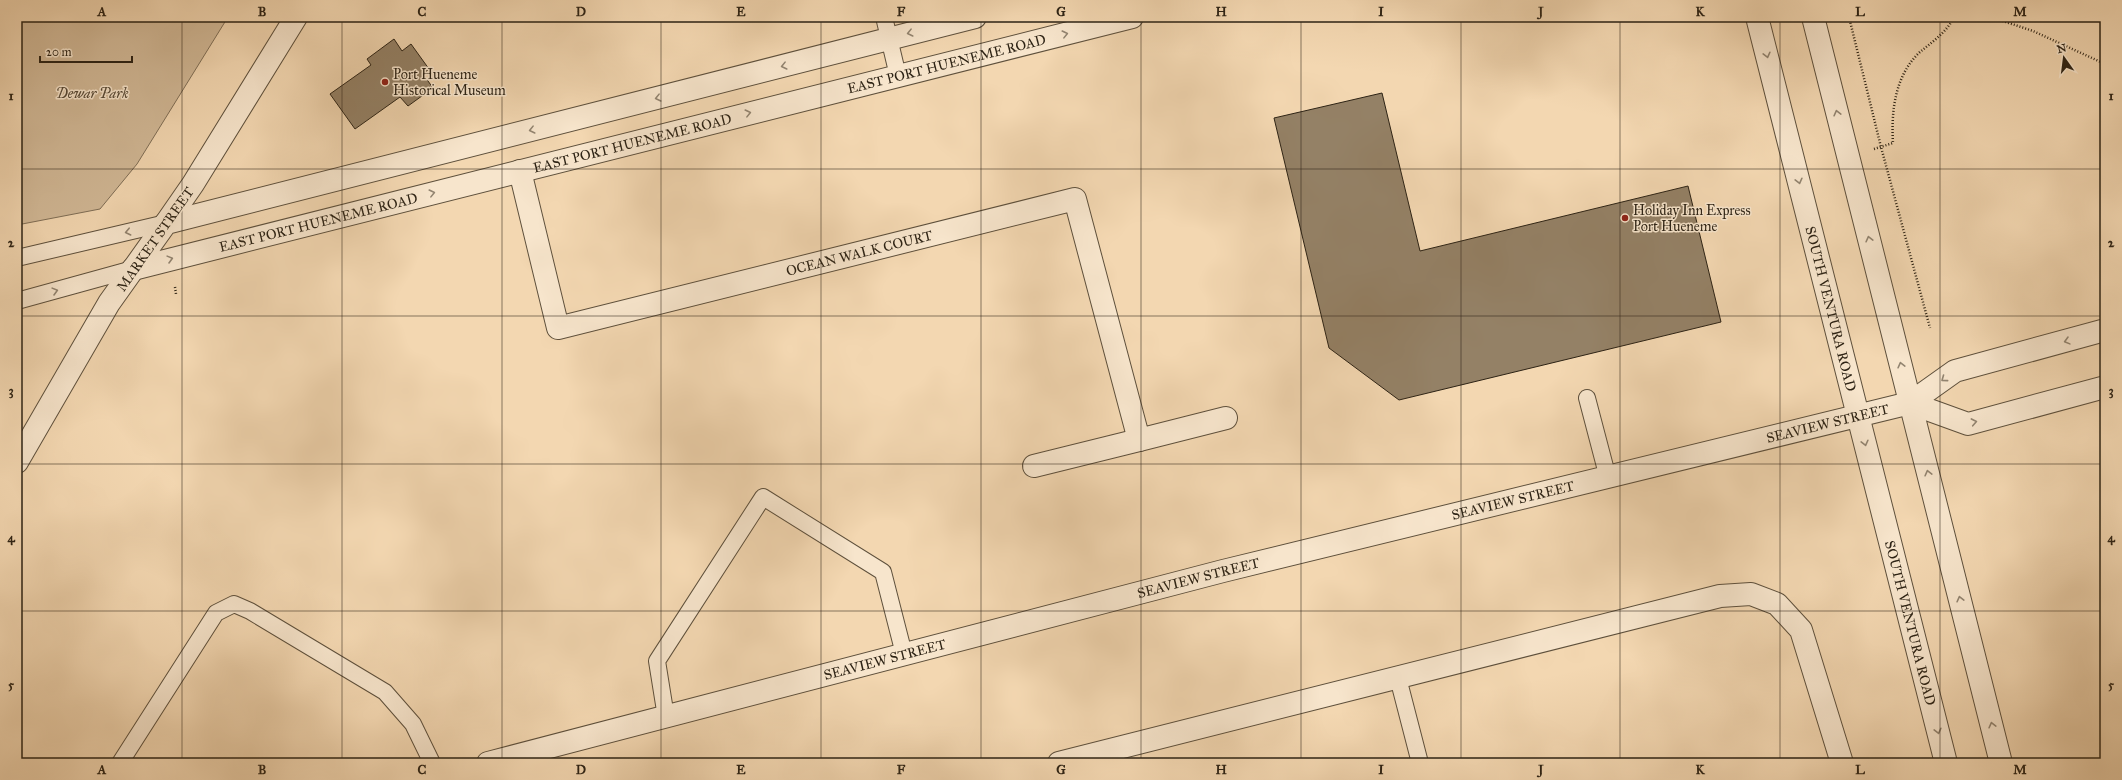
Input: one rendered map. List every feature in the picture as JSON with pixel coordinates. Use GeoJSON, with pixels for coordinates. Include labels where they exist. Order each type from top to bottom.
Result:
{"type":"FeatureCollection","features":[{"type":"Feature","properties":{"kind":"street","name":"MARKET STREET"},"geometry":{"type":"LineString","coordinates":[[17,462],[109,303],[193,184],[296,17]]}},
{"type":"Feature","properties":{"kind":"street"},"geometry":{"type":"LineString","coordinates":[[166,223],[975,17]]}},
{"type":"Feature","properties":{"kind":"street","name":"EAST PORT HUENEME ROAD"},"geometry":{"type":"LineString","coordinates":[[133,269],[1132,17]]}},
{"type":"Feature","properties":{"kind":"street","name":"SOUTH VENTURA ROAD"},"geometry":{"type":"LineString","coordinates":[[1757,17],[1946,763]]}},
{"type":"Feature","properties":{"kind":"street"},"geometry":{"type":"LineString","coordinates":[[1813,17],[2001,763]]}},
{"type":"Feature","properties":{"kind":"street","name":"OCEAN WALK COURT"},"geometry":{"type":"LineString","coordinates":[[520,171],[558,328],[1075,199],[1139,440]]}},
{"type":"Feature","properties":{"kind":"street","name":"SEAVIEW STREET"},"geometry":{"type":"LineString","coordinates":[[488,763],[1223,571],[1859,417],[1910,403],[1955,371],[2105,330]]}},
{"type":"Feature","properties":{"kind":"street"},"geometry":{"type":"LineString","coordinates":[[1910,403],[1968,424],[2105,386]]}},
{"type":"Feature","properties":{"kind":"street"},"geometry":{"type":"LineString","coordinates":[[1034,466],[1226,418]]}},
{"type":"Feature","properties":{"kind":"street"},"geometry":{"type":"LineString","coordinates":[[1059,763],[1720,596],[1751,594],[1777,604],[1801,630],[1842,763]]}},
{"type":"Feature","properties":{"kind":"lane"},"geometry":{"type":"LineString","coordinates":[[884,17],[898,76]]}},
{"type":"Feature","properties":{"kind":"lane"},"geometry":{"type":"LineString","coordinates":[[17,258],[166,223]]}},
{"type":"Feature","properties":{"kind":"lane"},"geometry":{"type":"LineString","coordinates":[[17,301],[133,269]]}},
{"type":"Feature","properties":{"kind":"lane"},"geometry":{"type":"LineString","coordinates":[[1587,398],[1608,478]]}},
{"type":"Feature","properties":{"kind":"lane"},"geometry":{"type":"LineString","coordinates":[[666,717],[657,661],[763,497],[883,572],[904,654]]}},
{"type":"Feature","properties":{"kind":"lane"},"geometry":{"type":"LineString","coordinates":[[120,763],[216,613],[234,604],[250,611],[385,692],[413,724],[432,763]]}},
{"type":"Feature","properties":{"kind":"lane"},"geometry":{"type":"LineString","coordinates":[[1398,678],[1420,763]]}},
{"type":"Feature","properties":{"kind":"path"},"geometry":{"type":"LineString","coordinates":[[1849,17],[1881,147],[1930,328]]}},
{"type":"Feature","properties":{"kind":"path"},"geometry":{"type":"LineString","coordinates":[[1847,156],[1893,143],[1892,121],[1895,97],[1904,73],[1917,55],[1950,26],[1954,17]]}},
{"type":"Feature","properties":{"kind":"path"},"geometry":{"type":"LineString","coordinates":[[1991,17],[2033,31],[2105,64]]}},
{"type":"Feature","properties":{"kind":"path"},"geometry":{"type":"LineString","coordinates":[[175,286],[176,294]]}},
{"type":"Feature","properties":{"kind":"green space","name":"Dewar Park"},"geometry":{"type":"Polygon","coordinates":[[[17,17],[228,17],[137,164],[100,209],[17,225],[17,17]]]}},
{"type":"Feature","properties":{"kind":"building"},"geometry":{"type":"Polygon","coordinates":[[[394,39],[402,51],[411,44],[429,69],[423,74],[433,88],[408,106],[400,97],[355,129],[330,94],[371,65],[367,59],[394,39]]]}},
{"type":"Feature","properties":{"kind":"building","name":"Holiday Inn Express Port Hueneme"},"geometry":{"type":"Polygon","coordinates":[[[1382,93],[1420,251],[1688,186],[1721,322],[1399,400],[1329,348],[1274,118],[1382,93]]]}},
{"type":"Feature","properties":{"kind":"place","name":"Port Hueneme Historical Museum"},"geometry":{"type":"Point","coordinates":[385,82]}},
{"type":"Feature","properties":{"kind":"place","name":"Holiday Inn Express Port Hueneme"},"geometry":{"type":"Point","coordinates":[1625,218]}}]}
